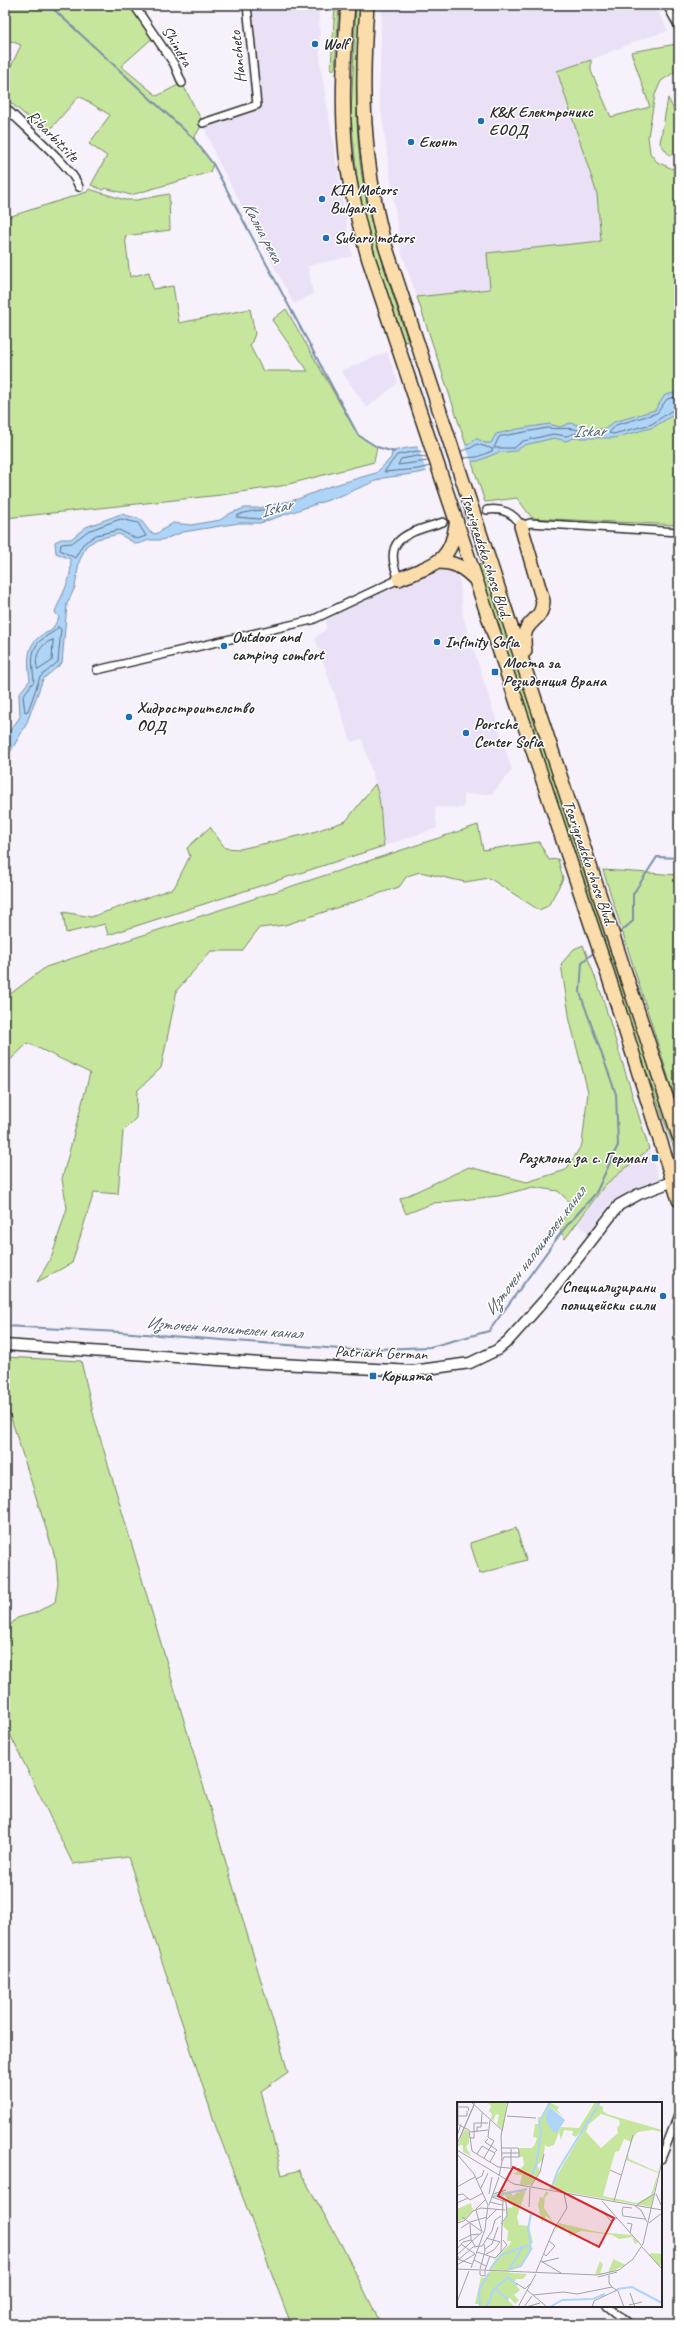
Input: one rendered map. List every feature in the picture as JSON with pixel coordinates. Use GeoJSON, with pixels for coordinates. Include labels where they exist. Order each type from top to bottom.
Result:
{"type":"FeatureCollection","features":[{"type":"Feature","properties":{"kind":"highway","name":"Tsarigradsko shose Blvd."},"geometry":{"type":"LineString","coordinates":[[348,5],[343,89],[346,154],[352,194],[369,260],[447,494],[450,523],[475,580],[676,1180],[679,1200]]}},
{"type":"Feature","properties":{"kind":"highway","name":"Tsarigradsko shose Blvd."},"geometry":{"type":"LineString","coordinates":[[367,5],[363,110],[372,190],[388,256],[625,966],[679,1136]]}},
{"type":"Feature","properties":{"kind":"highway"},"geometry":{"type":"LineString","coordinates":[[399,579],[437,562],[452,548],[450,523]]}},
{"type":"Feature","properties":{"kind":"highway"},"geometry":{"type":"LineString","coordinates":[[521,526],[543,601],[541,611],[524,631],[523,638],[532,690]]}},
{"type":"Feature","properties":{"kind":"highway"},"geometry":{"type":"LineString","coordinates":[[437,562],[450,562],[459,565],[475,580]]}},
{"type":"Feature","properties":{"kind":"highway"},"geometry":{"type":"LineString","coordinates":[[495,579],[515,614],[522,619],[532,620]]}},
{"type":"Feature","properties":{"kind":"street","name":"Shindra"},"geometry":{"type":"LineString","coordinates":[[134,5],[170,58],[182,83]]}},
{"type":"Feature","properties":{"kind":"street","name":"Hancheto"},"geometry":{"type":"LineString","coordinates":[[203,123],[258,105],[247,5]]}},
{"type":"Feature","properties":{"kind":"street"},"geometry":{"type":"LineString","coordinates":[[667,5],[679,27]]}},
{"type":"Feature","properties":{"kind":"street","name":"Ribarbitsite"},"geometry":{"type":"LineString","coordinates":[[5,107],[48,149],[75,179],[79,187]]}},
{"type":"Feature","properties":{"kind":"street"},"geometry":{"type":"LineString","coordinates":[[487,510],[504,510],[518,520],[521,526],[530,523],[679,532]]}},
{"type":"Feature","properties":{"kind":"street"},"geometry":{"type":"LineString","coordinates":[[97,670],[312,620],[399,579],[392,557],[394,544],[409,533],[450,523]]}},
{"type":"Feature","properties":{"kind":"street","name":"Patriarh German"},"geometry":{"type":"LineString","coordinates":[[5,1345],[413,1371],[470,1362],[497,1350],[508,1341],[549,1295],[619,1205],[639,1194],[676,1180]]}},
{"type":"Feature","properties":{"kind":"street"},"geometry":{"type":"LineString","coordinates":[[662,2156],[679,2113]]}},
{"type":"Feature","properties":{"kind":"street"},"geometry":{"type":"LineString","coordinates":[[608,2307],[630,2324]]}},
{"type":"Feature","properties":{"kind":"shaded area"},"geometry":{"type":"Polygon","coordinates":[[[252,5],[319,5],[320,62],[352,256],[308,266],[313,294],[294,304],[216,157],[205,129],[210,122],[262,106],[252,5]]]}},
{"type":"Feature","properties":{"kind":"shaded area"},"geometry":{"type":"Polygon","coordinates":[[[382,5],[655,5],[668,31],[636,41],[591,60],[557,71],[597,194],[601,241],[488,253],[490,289],[417,297],[401,251],[379,96],[382,5]]]}},
{"type":"Feature","properties":{"kind":"shaded area"},"geometry":{"type":"Polygon","coordinates":[[[387,352],[398,383],[367,408],[341,371],[387,352]]]}},
{"type":"Feature","properties":{"kind":"shaded area"},"geometry":{"type":"Polygon","coordinates":[[[445,568],[455,573],[460,582],[463,616],[512,770],[492,794],[464,794],[464,808],[435,807],[437,828],[384,846],[381,829],[380,799],[362,739],[351,742],[315,638],[326,629],[326,619],[394,586],[445,568]]]}},
{"type":"Feature","properties":{"kind":"shaded area"},"geometry":{"type":"Polygon","coordinates":[[[649,1149],[659,1178],[610,1204],[588,1233],[577,1224],[605,1185],[649,1149]]]}},
{"type":"Feature","properties":{"kind":"green space"},"geometry":{"type":"Polygon","coordinates":[[[8,5],[134,5],[156,35],[121,66],[157,96],[182,83],[203,123],[194,138],[213,164],[210,172],[131,195],[105,188],[103,190],[91,185],[107,156],[89,144],[110,115],[79,96],[47,133],[5,98],[5,79],[21,45],[5,39],[5,13],[8,5]]]}},
{"type":"Feature","properties":{"kind":"green space"},"geometry":{"type":"Polygon","coordinates":[[[335,5],[339,5],[335,68],[333,70],[331,68],[335,5]]]}},
{"type":"Feature","properties":{"kind":"green space"},"geometry":{"type":"Polygon","coordinates":[[[356,5],[362,5],[357,91],[359,156],[370,219],[408,341],[403,342],[381,278],[364,217],[357,178],[351,116],[356,5]]]}},
{"type":"Feature","properties":{"kind":"green space"},"geometry":{"type":"Polygon","coordinates":[[[677,44],[679,69],[661,81],[655,95],[648,136],[650,153],[657,162],[673,169],[679,167],[679,525],[532,518],[517,498],[485,502],[417,297],[490,289],[487,253],[601,241],[597,194],[557,71],[591,60],[591,71],[611,117],[650,107],[631,52],[677,44]]]}},
{"type":"Feature","properties":{"kind":"green space"},"geometry":{"type":"Polygon","coordinates":[[[668,98],[679,120],[679,154],[669,155],[660,143],[668,98]]]}},
{"type":"Feature","properties":{"kind":"green space"},"geometry":{"type":"Polygon","coordinates":[[[89,189],[125,200],[137,200],[169,194],[170,230],[125,236],[130,277],[149,272],[153,289],[173,286],[179,323],[250,309],[255,334],[250,346],[263,371],[308,371],[272,320],[286,309],[358,435],[377,447],[374,462],[281,486],[221,495],[5,518],[5,218],[87,192],[89,189]]]}},
{"type":"Feature","properties":{"kind":"green space"},"geometry":{"type":"Polygon","coordinates":[[[483,564],[679,1152],[679,1162],[641,1056],[477,565],[483,564]]]}},
{"type":"Feature","properties":{"kind":"green space"},"geometry":{"type":"Polygon","coordinates":[[[375,784],[378,792],[384,846],[108,935],[105,924],[66,933],[63,912],[91,917],[174,888],[190,856],[187,848],[210,827],[225,848],[240,849],[307,834],[346,821],[375,784]]]}},
{"type":"Feature","properties":{"kind":"green space"},"geometry":{"type":"Polygon","coordinates":[[[478,825],[483,850],[539,842],[549,860],[558,859],[563,879],[548,906],[539,910],[489,878],[465,882],[420,872],[407,876],[399,887],[285,925],[259,928],[242,951],[211,951],[177,990],[161,1068],[137,1091],[136,1118],[123,1131],[118,1194],[94,1192],[72,1263],[37,1282],[52,1256],[67,1208],[62,1179],[90,1073],[28,1043],[5,1065],[5,998],[46,967],[478,825]]]}},
{"type":"Feature","properties":{"kind":"green space"},"geometry":{"type":"Polygon","coordinates":[[[603,870],[679,875],[679,1111],[603,870]]]}},
{"type":"Feature","properties":{"kind":"green space"},"geometry":{"type":"Polygon","coordinates":[[[583,945],[601,993],[649,1149],[605,1185],[565,1239],[558,1226],[573,1205],[558,1191],[533,1187],[498,1196],[434,1203],[406,1214],[400,1199],[469,1167],[527,1182],[566,1170],[582,1144],[588,1092],[570,1021],[561,964],[574,949],[583,945]]]}},
{"type":"Feature","properties":{"kind":"green space"},"geometry":{"type":"Polygon","coordinates":[[[5,1357],[81,1361],[94,1417],[288,2072],[261,2091],[282,2175],[299,2170],[341,2244],[381,2324],[291,2324],[216,2127],[128,1857],[73,1864],[5,1724],[5,1631],[17,1618],[35,1613],[55,1602],[58,1583],[56,1560],[5,1399],[5,1357]]]}},
{"type":"Feature","properties":{"kind":"green space"},"geometry":{"type":"Polygon","coordinates":[[[516,1528],[526,1560],[480,1574],[470,1543],[516,1528]]]}},
{"type":"Feature","properties":{"kind":"water","name":"Iskar"},"geometry":{"type":"Polygon","coordinates":[[[679,392],[679,415],[673,415],[654,427],[614,438],[574,438],[566,441],[554,438],[525,445],[515,451],[497,453],[478,461],[462,462],[419,473],[383,478],[340,496],[260,523],[239,523],[183,532],[162,540],[149,540],[136,544],[119,534],[97,539],[86,546],[79,562],[75,587],[67,604],[62,663],[43,679],[26,725],[5,761],[5,737],[20,717],[19,694],[30,680],[28,664],[30,650],[37,639],[43,634],[51,631],[59,618],[55,612],[69,579],[71,566],[70,559],[56,553],[55,542],[61,539],[71,539],[86,527],[121,514],[140,519],[150,532],[156,534],[173,523],[191,525],[220,520],[231,513],[245,508],[259,508],[298,499],[328,487],[376,473],[391,458],[392,451],[411,447],[455,449],[469,444],[476,438],[485,443],[491,443],[496,434],[549,424],[560,427],[570,423],[594,429],[605,429],[614,422],[655,410],[665,395],[679,392]]]}},
{"type":"Feature","properties":{"kind":"pier"},"geometry":{"type":"Polygon","coordinates":[[[465,444],[472,463],[427,473],[417,445],[446,449],[465,444]]]}},
{"type":"Feature","properties":{"kind":"waterway","name":"Кална река"},"geometry":{"type":"LineString","coordinates":[[49,5],[193,138],[213,164],[358,435],[377,447],[394,452]]}},
{"type":"Feature","properties":{"kind":"waterway","name":"Източен напоителен канал"},"geometry":{"type":"LineString","coordinates":[[618,934],[633,921],[633,894],[657,857],[679,858]]}},
{"type":"Feature","properties":{"kind":"waterway","name":"Източен напоителен канал"},"geometry":{"type":"LineString","coordinates":[[5,1326],[119,1332],[353,1350],[430,1347],[489,1331],[563,1230],[596,1193],[618,1145],[616,1094],[580,993],[582,962],[596,951]]}},
{"type":"Feature","properties":{"kind":"tunnel"},"geometry":{"type":"LineString","coordinates":[[443,522],[487,510]]}},
{"type":"Feature","properties":{"kind":"place","name":"Wolf"},"geometry":{"type":"Point","coordinates":[315,44]}},
{"type":"Feature","properties":{"kind":"place","name":"K&K Електроникс ЕООД"},"geometry":{"type":"Point","coordinates":[481,121]}},
{"type":"Feature","properties":{"kind":"place","name":"Еконт"},"geometry":{"type":"Point","coordinates":[411,142]}},
{"type":"Feature","properties":{"kind":"place","name":"KIA Motors Bulgaria"},"geometry":{"type":"Point","coordinates":[322,199]}},
{"type":"Feature","properties":{"kind":"place","name":"Subaru motors"},"geometry":{"type":"Point","coordinates":[326,238]}},
{"type":"Feature","properties":{"kind":"place","name":"Infinity Sofia"},"geometry":{"type":"Point","coordinates":[437,642]}},
{"type":"Feature","properties":{"kind":"place","name":"Outdoor and camping comfort"},"geometry":{"type":"Point","coordinates":[224,646]}},
{"type":"Feature","properties":{"kind":"place","name":"Моста за Резиденция Врана"},"geometry":{"type":"Point","coordinates":[495,672]}},
{"type":"Feature","properties":{"kind":"place","name":"Хидростроителство ООД"},"geometry":{"type":"Point","coordinates":[129,717]}},
{"type":"Feature","properties":{"kind":"place","name":"Porsche Center Sofia"},"geometry":{"type":"Point","coordinates":[466,733]}},
{"type":"Feature","properties":{"kind":"place","name":"Разклона за с. Герман"},"geometry":{"type":"Point","coordinates":[655,1158]}},
{"type":"Feature","properties":{"kind":"place","name":"Специализирани полицейски сили"},"geometry":{"type":"Point","coordinates":[663,1296]}},
{"type":"Feature","properties":{"kind":"place","name":"Корията"},"geometry":{"type":"Point","coordinates":[373,1376]}}]}
